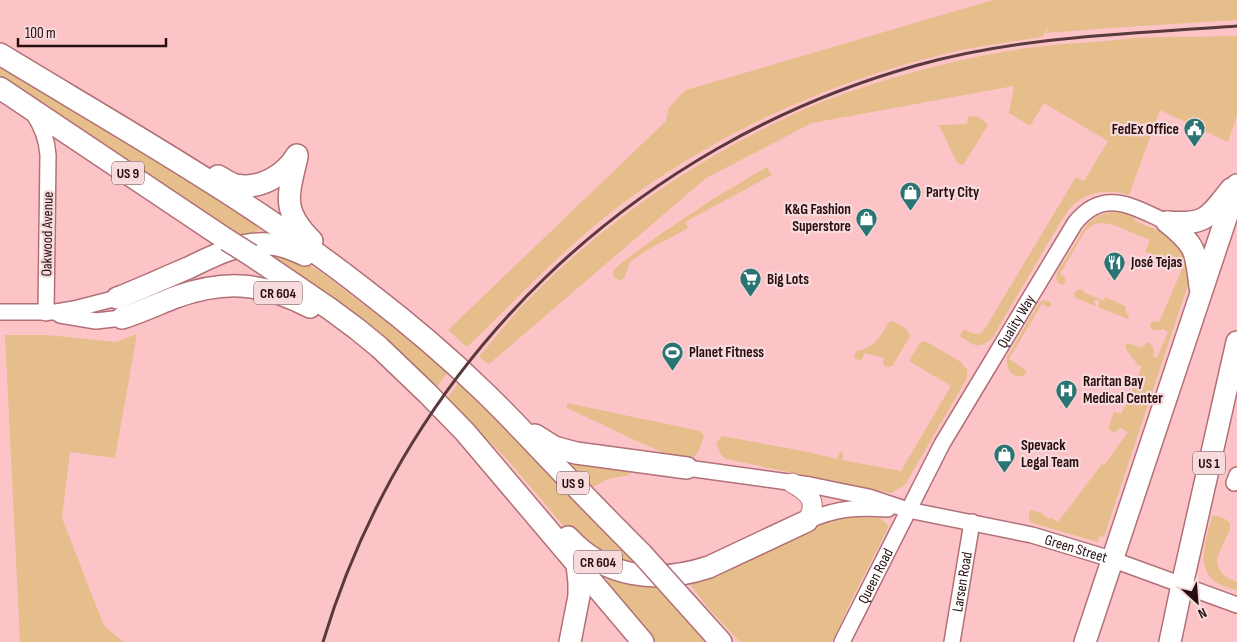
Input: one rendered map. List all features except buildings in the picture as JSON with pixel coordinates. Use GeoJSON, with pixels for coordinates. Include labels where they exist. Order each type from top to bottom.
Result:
{"type":"FeatureCollection","features":[{"type":"Feature","properties":{"kind":"highway","name":"US 9"},"geometry":{"type":"LineString","coordinates":[[0,54],[253,210],[344,273],[432,344],[480,388],[642,554],[721,642]]}},
{"type":"Feature","properties":{"kind":"highway","name":"US 9"},"geometry":{"type":"LineString","coordinates":[[0,88],[251,255],[330,309],[379,347],[465,432],[643,642]]}},
{"type":"Feature","properties":{"kind":"highway"},"geometry":{"type":"LineString","coordinates":[[148,144],[193,160],[229,182],[243,186],[258,184],[271,179],[288,167],[297,155],[290,193],[292,216],[302,231],[344,273]]}},
{"type":"Feature","properties":{"kind":"highway"},"geometry":{"type":"LineString","coordinates":[[1167,222],[1194,222],[1204,218],[1214,210],[1237,181]]}},
{"type":"Feature","properties":{"kind":"highway"},"geometry":{"type":"LineString","coordinates":[[1085,642],[1237,185]]}},
{"type":"Feature","properties":{"kind":"highway"},"geometry":{"type":"LineString","coordinates":[[1167,222],[1184,236],[1192,246],[1196,258],[1201,293]]}},
{"type":"Feature","properties":{"kind":"highway","name":"CR 604"},"geometry":{"type":"LineString","coordinates":[[120,308],[222,252],[242,246],[274,244],[286,247],[344,273]]}},
{"type":"Feature","properties":{"kind":"highway","name":"CR 604"},"geometry":{"type":"LineString","coordinates":[[120,308],[133,314],[204,288],[232,286],[260,288],[286,296],[320,312],[414,380]]}},
{"type":"Feature","properties":{"kind":"highway","name":"US 1"},"geometry":{"type":"LineString","coordinates":[[1170,642],[1237,342]]}},
{"type":"Feature","properties":{"kind":"highway","name":"CR 604"},"geometry":{"type":"LineString","coordinates":[[504,412],[540,439],[563,450],[687,468]]}},
{"type":"Feature","properties":{"kind":"highway","name":"CR 604"},"geometry":{"type":"LineString","coordinates":[[512,488],[555,522],[573,542],[592,558],[617,570],[638,575],[667,576],[700,570],[807,521]]}},
{"type":"Feature","properties":{"kind":"highway"},"geometry":{"type":"LineString","coordinates":[[570,642],[579,596],[577,564]]}},
{"type":"Feature","properties":{"kind":"highway"},"geometry":{"type":"LineString","coordinates":[[576,642],[584,620],[590,612],[609,609],[619,614]]}},
{"type":"Feature","properties":{"kind":"main road"},"geometry":{"type":"LineString","coordinates":[[792,483],[804,490],[811,499],[812,512],[807,521]]}},
{"type":"Feature","properties":{"kind":"street","name":"Oakwood Avenue"},"geometry":{"type":"LineString","coordinates":[[28,106],[42,127],[47,141],[46,313]]}},
{"type":"Feature","properties":{"kind":"street"},"geometry":{"type":"LineString","coordinates":[[48,155],[53,147],[61,142],[80,141]]}},
{"type":"Feature","properties":{"kind":"street","name":"Quality Way"},"geometry":{"type":"LineString","coordinates":[[908,510],[950,430],[1041,277],[1079,218],[1093,207],[1111,202],[1130,206],[1167,222]]}},
{"type":"Feature","properties":{"kind":"street","name":"CR 604"},"geometry":{"type":"LineString","coordinates":[[0,312],[46,313],[96,321],[120,308]]}},
{"type":"Feature","properties":{"kind":"street","name":"Green Street"},"geometry":{"type":"LineString","coordinates":[[687,468],[792,483],[870,497],[908,510]]}},
{"type":"Feature","properties":{"kind":"street","name":"Green Street"},"geometry":{"type":"LineString","coordinates":[[807,521],[831,512],[866,507],[908,510],[972,522],[1053,541],[1112,559],[1237,605]]}},
{"type":"Feature","properties":{"kind":"street","name":"Queen Road"},"geometry":{"type":"LineString","coordinates":[[842,642],[908,510]]}},
{"type":"Feature","properties":{"kind":"street","name":"Larsen Road"},"geometry":{"type":"LineString","coordinates":[[952,642],[972,522]]}},
{"type":"Feature","properties":{"kind":"shaded area"},"geometry":{"type":"Polygon","coordinates":[[[993,0],[1237,0],[1237,20],[1046,33],[1049,25],[1042,37],[953,52],[910,63],[827,91],[747,127],[708,148],[634,195],[569,248],[467,347],[448,330],[666,121],[669,107],[686,90],[993,0]]]}},
{"type":"Feature","properties":{"kind":"shaded area"},"geometry":{"type":"Polygon","coordinates":[[[1237,36],[1237,115],[1228,142],[1160,110],[1129,195],[1100,192],[1079,200],[1071,207],[993,337],[984,344],[973,344],[960,336],[964,329],[977,334],[984,330],[1076,177],[1084,181],[1108,141],[1044,103],[1030,126],[1009,113],[1014,86],[812,123],[706,178],[489,364],[479,357],[532,296],[561,268],[623,216],[689,170],[760,131],[806,109],[876,83],[975,57],[1015,50],[1134,38],[1237,36]]]}},
{"type":"Feature","properties":{"kind":"shaded area"},"geometry":{"type":"Polygon","coordinates":[[[0,63],[222,200],[255,224],[260,230],[237,239],[0,76],[0,63]]]}},
{"type":"Feature","properties":{"kind":"shaded area"},"geometry":{"type":"Polygon","coordinates":[[[975,116],[982,119],[988,125],[963,165],[957,163],[939,125],[967,124],[968,117],[975,116]]]}},
{"type":"Feature","properties":{"kind":"shaded area"},"geometry":{"type":"Polygon","coordinates":[[[767,167],[772,175],[685,222],[688,228],[642,253],[630,262],[624,278],[618,280],[614,277],[614,270],[621,263],[662,233],[716,197],[767,167]]]}},
{"type":"Feature","properties":{"kind":"shaded area"},"geometry":{"type":"Polygon","coordinates":[[[1113,212],[1133,215],[1135,221],[1182,240],[1190,279],[1104,537],[1100,536],[1098,542],[1032,523],[1029,520],[1029,512],[1031,510],[1041,513],[1049,519],[1052,518],[1058,522],[1128,432],[1120,428],[1113,432],[1108,428],[1114,412],[1121,414],[1125,407],[1142,366],[1138,365],[1126,349],[1126,344],[1142,348],[1147,342],[1153,348],[1153,356],[1157,358],[1168,332],[1163,329],[1153,330],[1150,324],[1153,321],[1159,322],[1183,267],[1146,252],[1150,240],[1111,224],[1101,223],[1094,224],[1085,231],[1060,274],[1065,278],[1065,283],[1062,285],[1058,283],[1057,273],[1087,224],[1099,215],[1113,212]]]}},
{"type":"Feature","properties":{"kind":"shaded area"},"geometry":{"type":"Polygon","coordinates":[[[261,249],[291,253],[322,273],[449,370],[435,390],[261,249]]]}},
{"type":"Feature","properties":{"kind":"shaded area"},"geometry":{"type":"Polygon","coordinates":[[[1078,289],[1084,290],[1083,292],[1104,301],[1105,297],[1125,306],[1129,316],[1128,319],[1098,307],[1100,302],[1097,300],[1094,300],[1096,306],[1076,298],[1074,293],[1078,289]]]}},
{"type":"Feature","properties":{"kind":"shaded area"},"geometry":{"type":"Polygon","coordinates":[[[1043,300],[1051,303],[1051,306],[1048,307],[1042,304],[1009,359],[1027,371],[1023,376],[1013,374],[1008,368],[1007,357],[1039,303],[1043,300]]]}},
{"type":"Feature","properties":{"kind":"shaded area"},"geometry":{"type":"Polygon","coordinates":[[[892,321],[905,329],[910,336],[893,365],[885,366],[883,364],[884,358],[864,353],[862,360],[854,358],[856,351],[872,345],[889,322],[892,321]]]}},
{"type":"Feature","properties":{"kind":"shaded area"},"geometry":{"type":"Polygon","coordinates":[[[137,334],[115,458],[70,452],[62,518],[104,626],[124,642],[20,642],[5,335],[47,335],[116,342],[137,334]]]}},
{"type":"Feature","properties":{"kind":"shaded area"},"geometry":{"type":"Polygon","coordinates":[[[923,341],[961,362],[967,370],[967,378],[905,485],[891,493],[726,459],[722,456],[716,443],[722,436],[838,459],[839,453],[842,451],[842,460],[901,471],[951,386],[909,361],[919,344],[923,341]]]}},
{"type":"Feature","properties":{"kind":"shaded area"},"geometry":{"type":"Polygon","coordinates":[[[460,381],[641,566],[625,565],[577,538],[561,523],[506,458],[446,400],[460,381]]]}},
{"type":"Feature","properties":{"kind":"shaded area"},"geometry":{"type":"Polygon","coordinates":[[[567,403],[700,431],[704,436],[698,452],[691,459],[669,455],[567,408],[567,403]]]}},
{"type":"Feature","properties":{"kind":"shaded area"},"geometry":{"type":"Polygon","coordinates":[[[557,453],[628,469],[630,475],[608,479],[591,488],[557,453]]]}},
{"type":"Feature","properties":{"kind":"shaded area"},"geometry":{"type":"Polygon","coordinates":[[[1212,516],[1221,517],[1230,523],[1230,529],[1217,558],[1217,563],[1222,573],[1237,582],[1237,590],[1219,584],[1206,571],[1204,562],[1205,543],[1212,516]]]}},
{"type":"Feature","properties":{"kind":"shaded area"},"geometry":{"type":"Polygon","coordinates":[[[850,517],[880,518],[889,526],[832,642],[740,642],[709,609],[686,579],[742,564],[824,522],[850,517]]]}},
{"type":"Feature","properties":{"kind":"shaded area"},"geometry":{"type":"Polygon","coordinates":[[[609,577],[657,582],[706,642],[655,642],[620,601],[606,581],[609,577]]]}},
{"type":"Feature","properties":{"kind":"railway"},"geometry":{"type":"LineString","coordinates":[[323,642],[361,539],[412,444],[474,356],[546,277],[627,208],[717,149],[814,101],[918,65],[957,55],[1036,42],[1116,34],[1237,26]]}},
{"type":"Feature","properties":{"kind":"place","name":"FedEx Office"},"geometry":{"type":"Point","coordinates":[1195,148]}},
{"type":"Feature","properties":{"kind":"place","name":"Party City"},"geometry":{"type":"Point","coordinates":[910,211]}},
{"type":"Feature","properties":{"kind":"place","name":"K&G Fashion Superstore"},"geometry":{"type":"Point","coordinates":[867,237]}},
{"type":"Feature","properties":{"kind":"place","name":"José Tejas"},"geometry":{"type":"Point","coordinates":[1115,281]}},
{"type":"Feature","properties":{"kind":"place","name":"Big Lots"},"geometry":{"type":"Point","coordinates":[751,298]}},
{"type":"Feature","properties":{"kind":"place","name":"Planet Fitness"},"geometry":{"type":"Point","coordinates":[673,371]}},
{"type":"Feature","properties":{"kind":"place","name":"Raritan Bay Medical Center"},"geometry":{"type":"Point","coordinates":[1067,409]}},
{"type":"Feature","properties":{"kind":"place","name":"Spevack Legal Team"},"geometry":{"type":"Point","coordinates":[1005,473]}}]}
